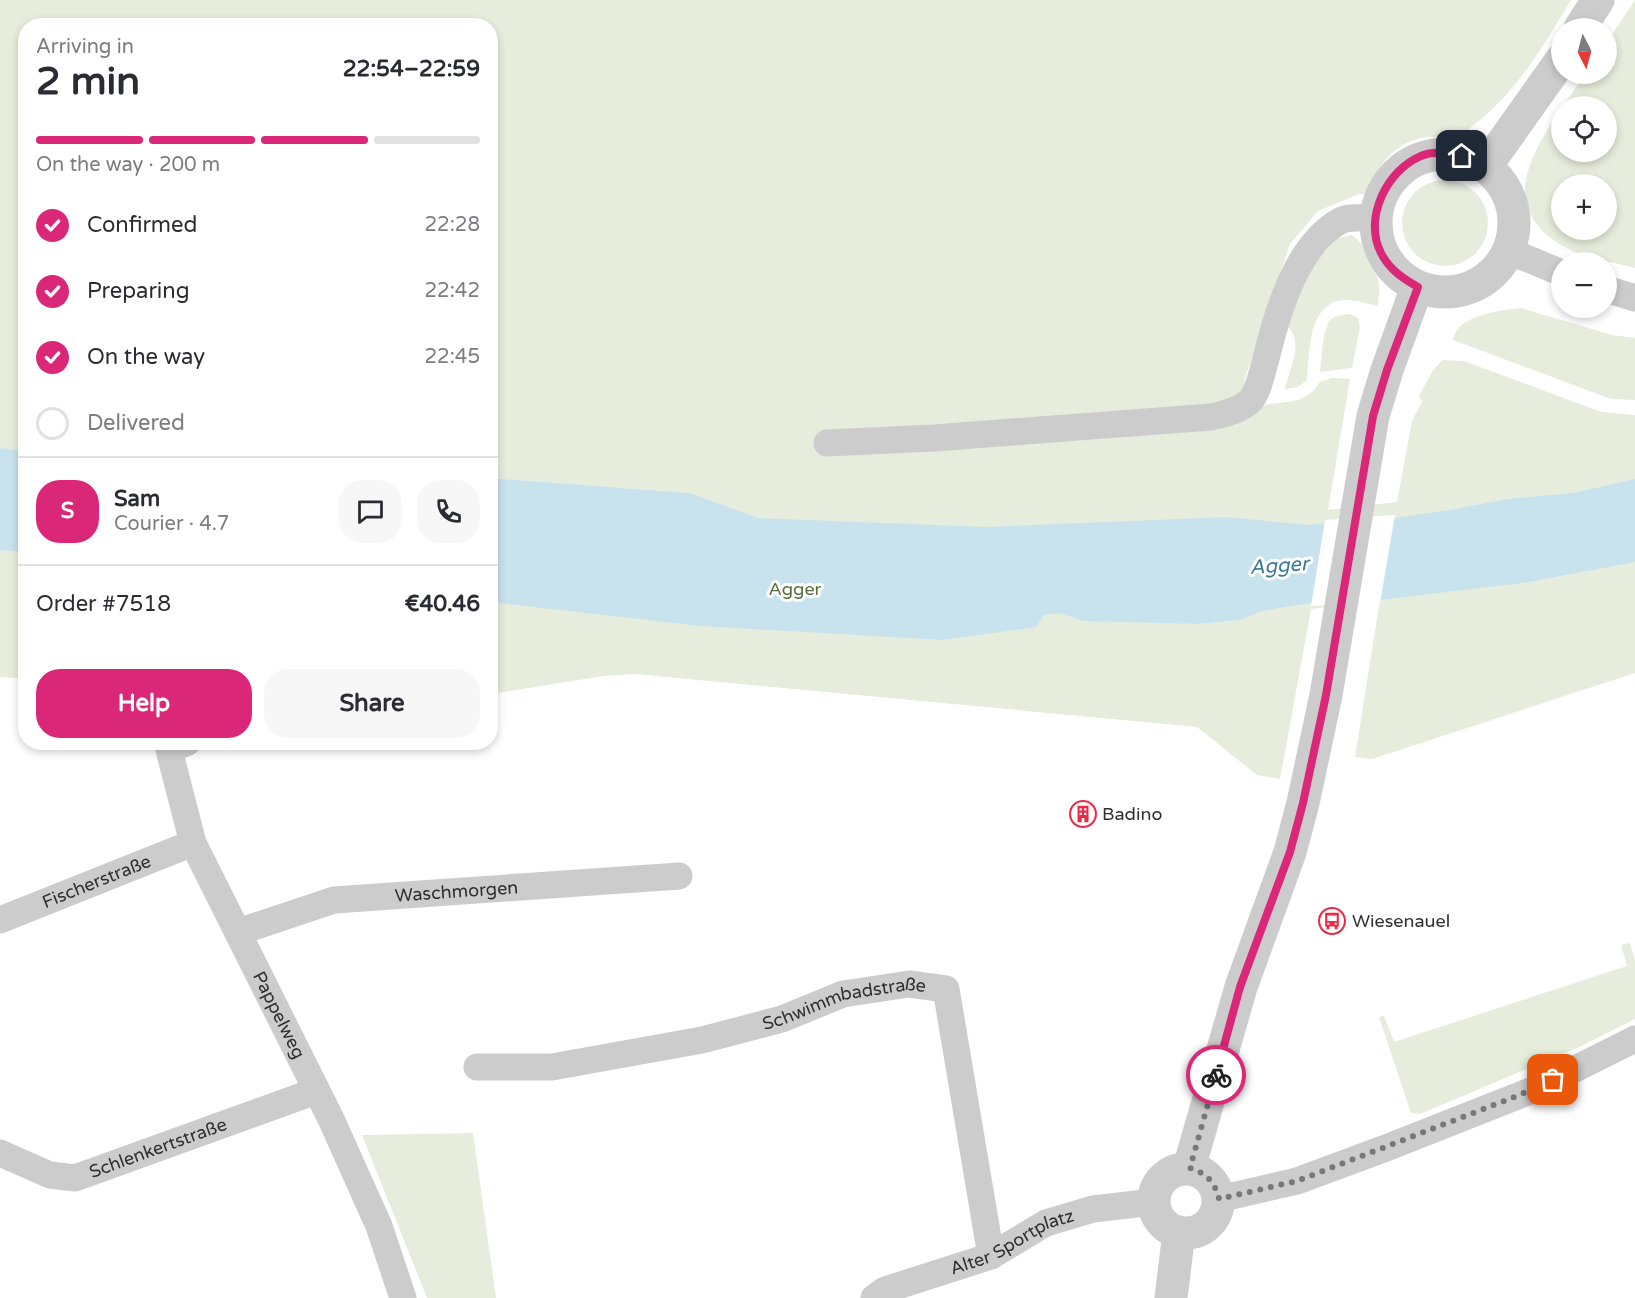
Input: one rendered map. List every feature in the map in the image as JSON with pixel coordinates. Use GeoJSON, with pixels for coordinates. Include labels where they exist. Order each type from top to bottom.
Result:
{"type":"FeatureCollection","features":[{"type":"Feature","properties":{"kind":"street"},"geometry":{"type":"LineString","coordinates":[[1586,18],[1598,0]]}},
{"type":"Feature","properties":{"kind":"street"},"geometry":{"type":"LineString","coordinates":[[1486,166],[1551,74]]}},
{"type":"Feature","properties":{"kind":"street"},"geometry":{"type":"LineString","coordinates":[[1441,152],[1462,156],[1486,166],[1496,175],[1512,205],[1514,232],[1504,260],[1491,275],[1475,286],[1456,292],[1418,287],[1402,278],[1380,252],[1375,235],[1381,199],[1390,181],[1403,166],[1423,155],[1441,152]]}},
{"type":"Feature","properties":{"kind":"street"},"geometry":{"type":"LineString","coordinates":[[827,443],[956,437],[1210,417],[1231,412],[1250,401],[1261,378],[1274,326],[1300,261],[1318,237],[1342,219],[1377,218]]}},
{"type":"Feature","properties":{"kind":"street"},"geometry":{"type":"LineString","coordinates":[[1509,251],[1551,268]]}},
{"type":"Feature","properties":{"kind":"street"},"geometry":{"type":"LineString","coordinates":[[1190,1168],[1240,987],[1290,852],[1303,803],[1326,695],[1373,416],[1387,370],[1418,287]]}},
{"type":"Feature","properties":{"kind":"street"},"geometry":{"type":"LineString","coordinates":[[1617,292],[1635,298]]}},
{"type":"Feature","properties":{"kind":"street","name":"Pappelweg"},"geometry":{"type":"LineString","coordinates":[[170,750],[193,843],[316,1091],[379,1226],[403,1298]]}},
{"type":"Feature","properties":{"kind":"street","name":"Fischerstraße"},"geometry":{"type":"LineString","coordinates":[[0,920],[193,843]]}},
{"type":"Feature","properties":{"kind":"street","name":"Waschmorgen"},"geometry":{"type":"LineString","coordinates":[[238,932],[334,900],[679,876]]}},
{"type":"Feature","properties":{"kind":"street","name":"Schwimmbadstraße"},"geometry":{"type":"LineString","coordinates":[[477,1067],[552,1067],[702,1040],[782,1019],[843,994],[909,984],[946,989],[991,1256]]}},
{"type":"Feature","properties":{"kind":"street"},"geometry":{"type":"LineString","coordinates":[[1219,1199],[1297,1181],[1386,1148],[1533,1090],[1635,1039]]}},
{"type":"Feature","properties":{"kind":"street","name":"Schlenkertstraße"},"geometry":{"type":"LineString","coordinates":[[0,1153],[50,1175],[75,1178],[316,1091]]}},
{"type":"Feature","properties":{"kind":"street"},"geometry":{"type":"LineString","coordinates":[[1190,1168],[1206,1175],[1212,1182],[1219,1199],[1214,1218],[1207,1226],[1189,1233],[1179,1232],[1161,1222],[1154,1202],[1160,1181],[1168,1174],[1190,1168]]}},
{"type":"Feature","properties":{"kind":"street","name":"Alter Sportplatz"},"geometry":{"type":"LineString","coordinates":[[874,1298],[885,1290],[991,1256],[1046,1223],[1093,1209],[1154,1202]]}},
{"type":"Feature","properties":{"kind":"street"},"geometry":{"type":"LineString","coordinates":[[1171,1298],[1179,1232]]}},
{"type":"Feature","properties":{"kind":"green space"},"geometry":{"type":"Polygon","coordinates":[[[0,0],[1571,0],[1560,18],[1551,18],[1551,33],[1519,79],[1480,120],[1457,137],[1419,139],[1398,148],[1383,163],[1368,194],[1359,194],[1318,211],[1290,244],[1245,378],[1239,421],[1261,406],[1302,399],[1320,382],[1332,378],[1350,379],[1328,510],[1397,502],[1412,421],[1422,402],[1419,396],[1433,370],[1443,360],[1464,361],[1601,412],[1635,415],[1635,673],[1372,759],[1355,757],[1380,600],[1311,609],[1280,779],[1257,775],[1197,727],[635,674],[604,676],[498,693],[498,493],[746,514],[690,493],[498,479],[498,18],[18,18],[18,678],[0,677],[0,0]],[[1245,618],[1133,621],[1199,624],[1245,618]]]}},
{"type":"Feature","properties":{"kind":"green space"},"geometry":{"type":"Polygon","coordinates":[[[1635,0],[1635,268],[1617,264],[1617,252],[1576,252],[1555,240],[1617,240],[1617,174],[1551,174],[1551,237],[1533,218],[1526,201],[1526,184],[1530,166],[1551,125],[1551,162],[1617,162],[1617,96],[1570,96],[1578,84],[1617,84],[1617,27],[1635,0]]]}},
{"type":"Feature","properties":{"kind":"green space"},"geometry":{"type":"Polygon","coordinates":[[[1445,180],[1462,183],[1476,192],[1485,206],[1488,223],[1485,240],[1476,254],[1462,263],[1445,266],[1428,263],[1414,254],[1405,240],[1402,223],[1405,206],[1414,192],[1428,183],[1445,180]]]}},
{"type":"Feature","properties":{"kind":"green space"},"geometry":{"type":"Polygon","coordinates":[[[1352,235],[1366,251],[1376,273],[1379,288],[1378,306],[1342,300],[1324,309],[1318,317],[1311,337],[1307,380],[1298,387],[1285,389],[1295,348],[1295,340],[1287,326],[1309,269],[1338,238],[1352,235]]]}},
{"type":"Feature","properties":{"kind":"green space"},"geometry":{"type":"Polygon","coordinates":[[[1521,308],[1612,335],[1635,338],[1635,400],[1611,399],[1453,340],[1462,325],[1471,319],[1502,310],[1521,308]]]}},
{"type":"Feature","properties":{"kind":"green space"},"geometry":{"type":"Polygon","coordinates":[[[1350,314],[1358,318],[1360,327],[1352,368],[1320,372],[1328,323],[1335,317],[1350,314]]]}},
{"type":"Feature","properties":{"kind":"green space"},"geometry":{"type":"Polygon","coordinates":[[[1630,943],[1635,960],[1635,1019],[1579,1047],[1420,1114],[1411,1113],[1379,1017],[1384,1016],[1394,1042],[1627,966],[1621,945],[1630,943]]]}},
{"type":"Feature","properties":{"kind":"green space"},"geometry":{"type":"Polygon","coordinates":[[[473,1133],[496,1298],[427,1298],[362,1135],[473,1133]]]}},
{"type":"Feature","properties":{"kind":"water"},"geometry":{"type":"Polygon","coordinates":[[[0,448],[18,450],[18,551],[0,550],[0,448]]]}},
{"type":"Feature","properties":{"kind":"water","name":"Agger"},"geometry":{"type":"Polygon","coordinates":[[[498,479],[690,493],[758,518],[986,527],[1227,517],[1306,525],[1394,518],[1508,499],[1574,493],[1635,479],[1635,562],[1522,583],[1380,600],[1312,603],[1261,611],[1241,620],[1199,624],[1083,621],[1060,613],[1044,615],[1036,627],[943,640],[700,626],[498,603],[498,479]]]}},
{"type":"Feature","properties":{"kind":"pier"},"geometry":{"type":"Polygon","coordinates":[[[1395,515],[1380,603],[1311,606],[1325,520],[1395,515]]]}},
{"type":"Feature","properties":{"kind":"way so far"},"geometry":{"type":"LineString","coordinates":[[1216,1075],[1190,1168],[1206,1175],[1217,1190],[1219,1199],[1297,1181],[1386,1148],[1553,1080]]}},
{"type":"Feature","properties":{"kind":"place","name":"Badino"},"geometry":{"type":"Point","coordinates":[1083,814]}},
{"type":"Feature","properties":{"kind":"place","name":"Wiesenauel"},"geometry":{"type":"Point","coordinates":[1332,921]}},
{"type":"Feature","properties":{"kind":"route"},"geometry":{"type":"LineString","coordinates":[[1216,1075],[1240,987],[1290,852],[1303,803],[1326,695],[1373,416],[1387,370],[1418,287],[1402,278],[1380,252],[1375,235],[1381,199],[1390,181],[1403,166],[1423,155],[1441,152],[1462,156]]}}]}
